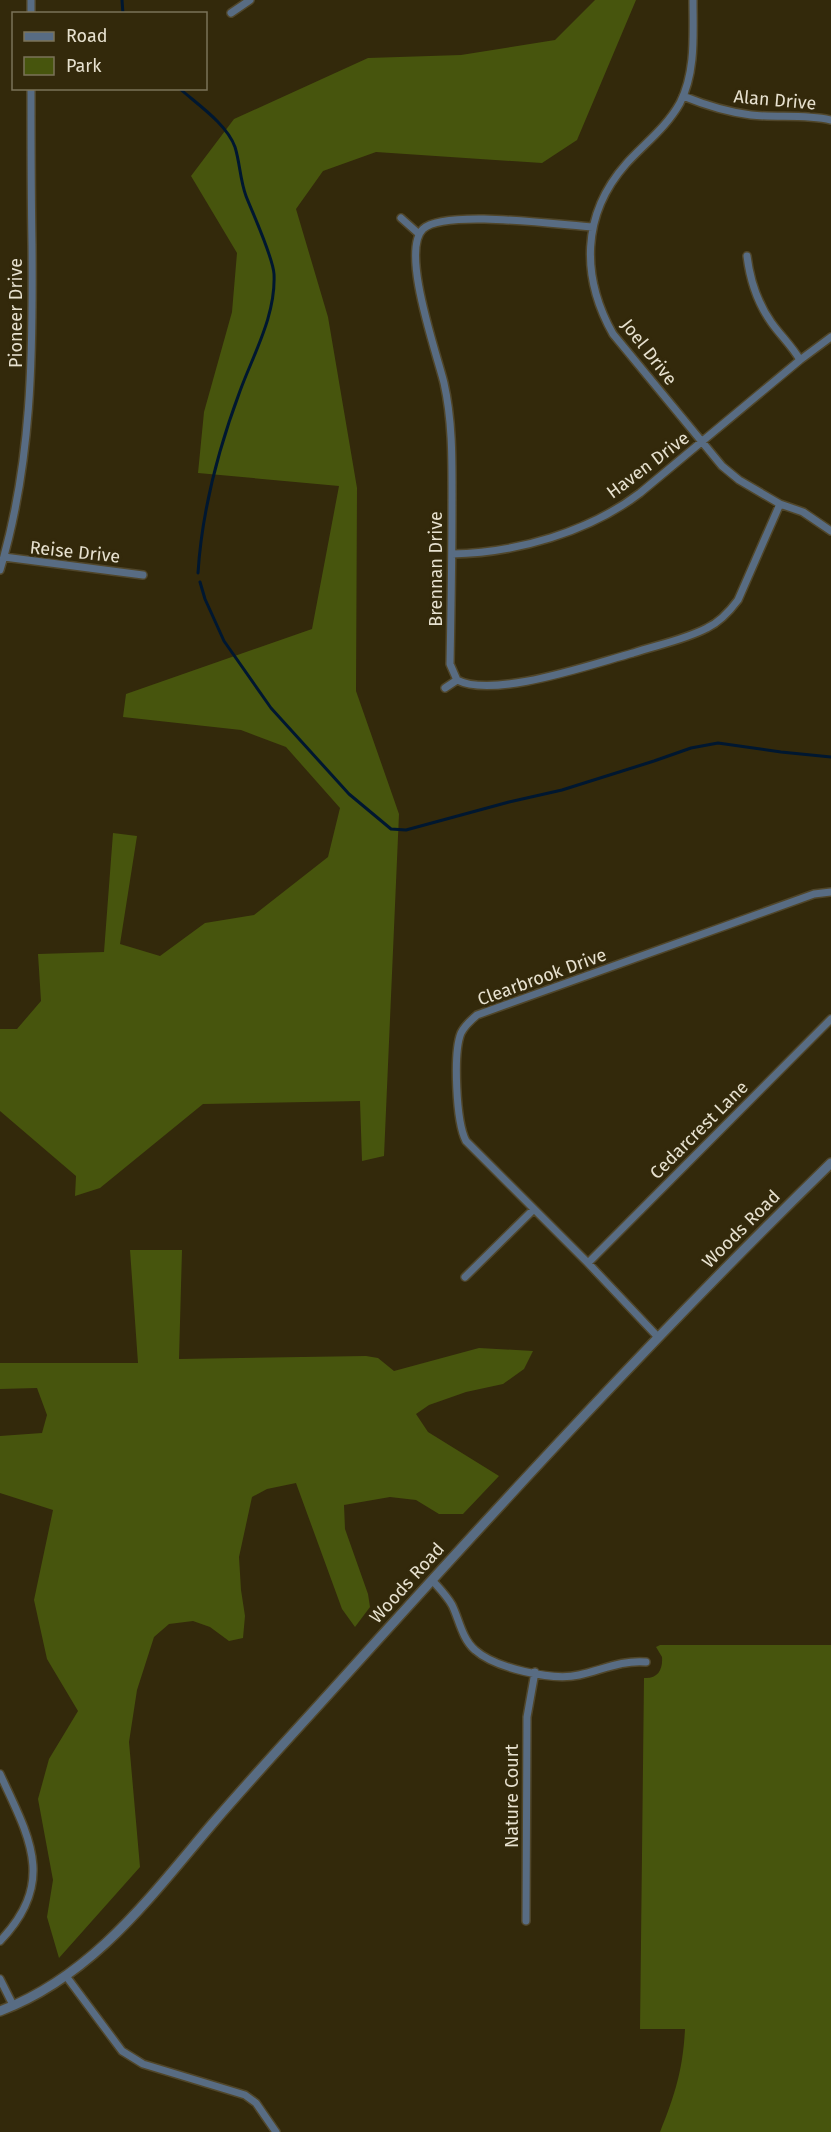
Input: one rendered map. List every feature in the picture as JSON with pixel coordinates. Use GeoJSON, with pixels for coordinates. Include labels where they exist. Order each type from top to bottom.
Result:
{"type":"FeatureCollection","features":[{"type":"Feature","properties":{"kind":"street"},"geometry":{"type":"LineString","coordinates":[[231,13],[250,0]]}},
{"type":"Feature","properties":{"kind":"street","name":"Joel Drive"},"geometry":{"type":"LineString","coordinates":[[693,0],[693,49],[683,96],[665,126],[618,174],[604,197],[593,227],[590,250],[591,276],[606,321],[627,351],[722,466],[739,480],[780,504],[803,512],[831,531]]}},
{"type":"Feature","properties":{"kind":"street","name":"Pioneer Drive"},"geometry":{"type":"LineString","coordinates":[[0,570],[21,480],[30,405],[32,348],[31,90]]}},
{"type":"Feature","properties":{"kind":"street","name":"Alan Drive"},"geometry":{"type":"LineString","coordinates":[[683,96],[726,111],[831,120]]}},
{"type":"Feature","properties":{"kind":"street"},"geometry":{"type":"LineString","coordinates":[[401,218],[419,234],[432,223],[468,220],[593,227]]}},
{"type":"Feature","properties":{"kind":"street","name":"Brennan Drive"},"geometry":{"type":"LineString","coordinates":[[419,234],[415,253],[423,305],[444,383],[450,425],[452,554],[450,664],[457,680]]}},
{"type":"Feature","properties":{"kind":"street"},"geometry":{"type":"LineString","coordinates":[[747,256],[750,278],[759,301],[770,322],[800,360]]}},
{"type":"Feature","properties":{"kind":"street","name":"Haven Drive"},"geometry":{"type":"LineString","coordinates":[[452,554],[504,550],[570,531],[592,522],[631,500],[831,337]]}},
{"type":"Feature","properties":{"kind":"street"},"geometry":{"type":"LineString","coordinates":[[446,688],[457,680],[473,684],[539,680],[709,628],[729,612],[738,600],[780,504]]}},
{"type":"Feature","properties":{"kind":"street","name":"Reise Drive"},"geometry":{"type":"LineString","coordinates":[[4,557],[143,575]]}},
{"type":"Feature","properties":{"kind":"street","name":"Clearbrook Drive"},"geometry":{"type":"LineString","coordinates":[[657,1336],[588,1263],[474,1150],[462,1133],[458,1106],[459,1043],[464,1028],[470,1021],[488,1011],[814,894],[831,892]]}},
{"type":"Feature","properties":{"kind":"street","name":"Cedarcrest Lane"},"geometry":{"type":"LineString","coordinates":[[588,1263],[831,1019]]}},
{"type":"Feature","properties":{"kind":"street","name":"Woods Road"},"geometry":{"type":"LineString","coordinates":[[0,2011],[66,1976],[100,1950],[135,1915],[264,1766],[657,1336],[831,1163]]}},
{"type":"Feature","properties":{"kind":"street"},"geometry":{"type":"LineString","coordinates":[[465,1277],[533,1210]]}},
{"type":"Feature","properties":{"kind":"street"},"geometry":{"type":"LineString","coordinates":[[432,1580],[451,1602],[465,1637],[474,1649],[496,1664],[560,1676],[576,1676],[630,1660],[646,1662]]}},
{"type":"Feature","properties":{"kind":"street","name":"Nature Court"},"geometry":{"type":"LineString","coordinates":[[526,1921],[527,1717],[535,1672]]}},
{"type":"Feature","properties":{"kind":"street"},"geometry":{"type":"LineString","coordinates":[[0,1774],[27,1834],[34,1868],[31,1895],[15,1925],[0,1941]]}},
{"type":"Feature","properties":{"kind":"street"},"geometry":{"type":"LineString","coordinates":[[66,1976],[122,2051],[143,2064],[245,2095],[256,2103],[276,2132]]}},
{"type":"Feature","properties":{"kind":"street"},"geometry":{"type":"LineString","coordinates":[[0,1979],[13,2005]]}},
{"type":"Feature","properties":{"kind":"green space"},"geometry":{"type":"Polygon","coordinates":[[[595,0],[636,0],[577,140],[542,163],[376,152],[323,171],[296,209],[328,317],[357,488],[356,691],[399,814],[384,1156],[362,1161],[360,1101],[203,1104],[100,1188],[75,1196],[76,1176],[0,1111],[0,1029],[17,1029],[41,1001],[38,954],[104,952],[113,833],[137,836],[120,944],[160,956],[205,923],[254,915],[328,857],[340,808],[286,747],[241,730],[123,717],[126,694],[312,629],[339,486],[198,473],[204,412],[232,312],[237,253],[191,176],[234,119],[368,58],[461,55],[555,40],[595,0]]]}},
{"type":"Feature","properties":{"kind":"green space"},"geometry":{"type":"Polygon","coordinates":[[[130,1250],[182,1250],[179,1359],[366,1356],[378,1358],[394,1371],[479,1348],[533,1351],[524,1369],[503,1384],[466,1392],[429,1405],[416,1414],[428,1432],[499,1476],[463,1514],[439,1514],[416,1500],[390,1497],[344,1505],[345,1529],[368,1594],[370,1607],[355,1627],[342,1609],[296,1483],[267,1489],[252,1497],[239,1557],[245,1616],[243,1638],[229,1641],[210,1627],[193,1621],[169,1624],[154,1637],[137,1690],[129,1742],[140,1867],[59,1958],[47,1917],[53,1880],[38,1799],[49,1759],[78,1711],[47,1659],[34,1600],[53,1510],[0,1493],[0,1436],[42,1433],[47,1415],[37,1388],[0,1389],[0,1363],[138,1363],[130,1250]]]}},
{"type":"Feature","properties":{"kind":"green space"},"geometry":{"type":"Polygon","coordinates":[[[660,1645],[831,1645],[831,2132],[660,2132],[677,2082],[685,2029],[640,2029],[644,1678],[653,1677],[659,1672],[662,1657],[656,1647],[660,1645]]]}},
{"type":"Feature","properties":{"kind":"waterway"},"geometry":{"type":"LineString","coordinates":[[122,0],[123,12]]}},
{"type":"Feature","properties":{"kind":"waterway"},"geometry":{"type":"LineString","coordinates":[[181,90],[211,115],[231,139],[237,153],[244,190],[267,247],[274,274],[274,289],[268,319],[232,413],[212,480],[203,526],[198,573]]}},
{"type":"Feature","properties":{"kind":"waterway"},"geometry":{"type":"LineString","coordinates":[[200,582],[224,641],[271,708],[349,794],[391,829],[406,830],[562,790],[691,748],[718,743],[831,757]]}}]}
